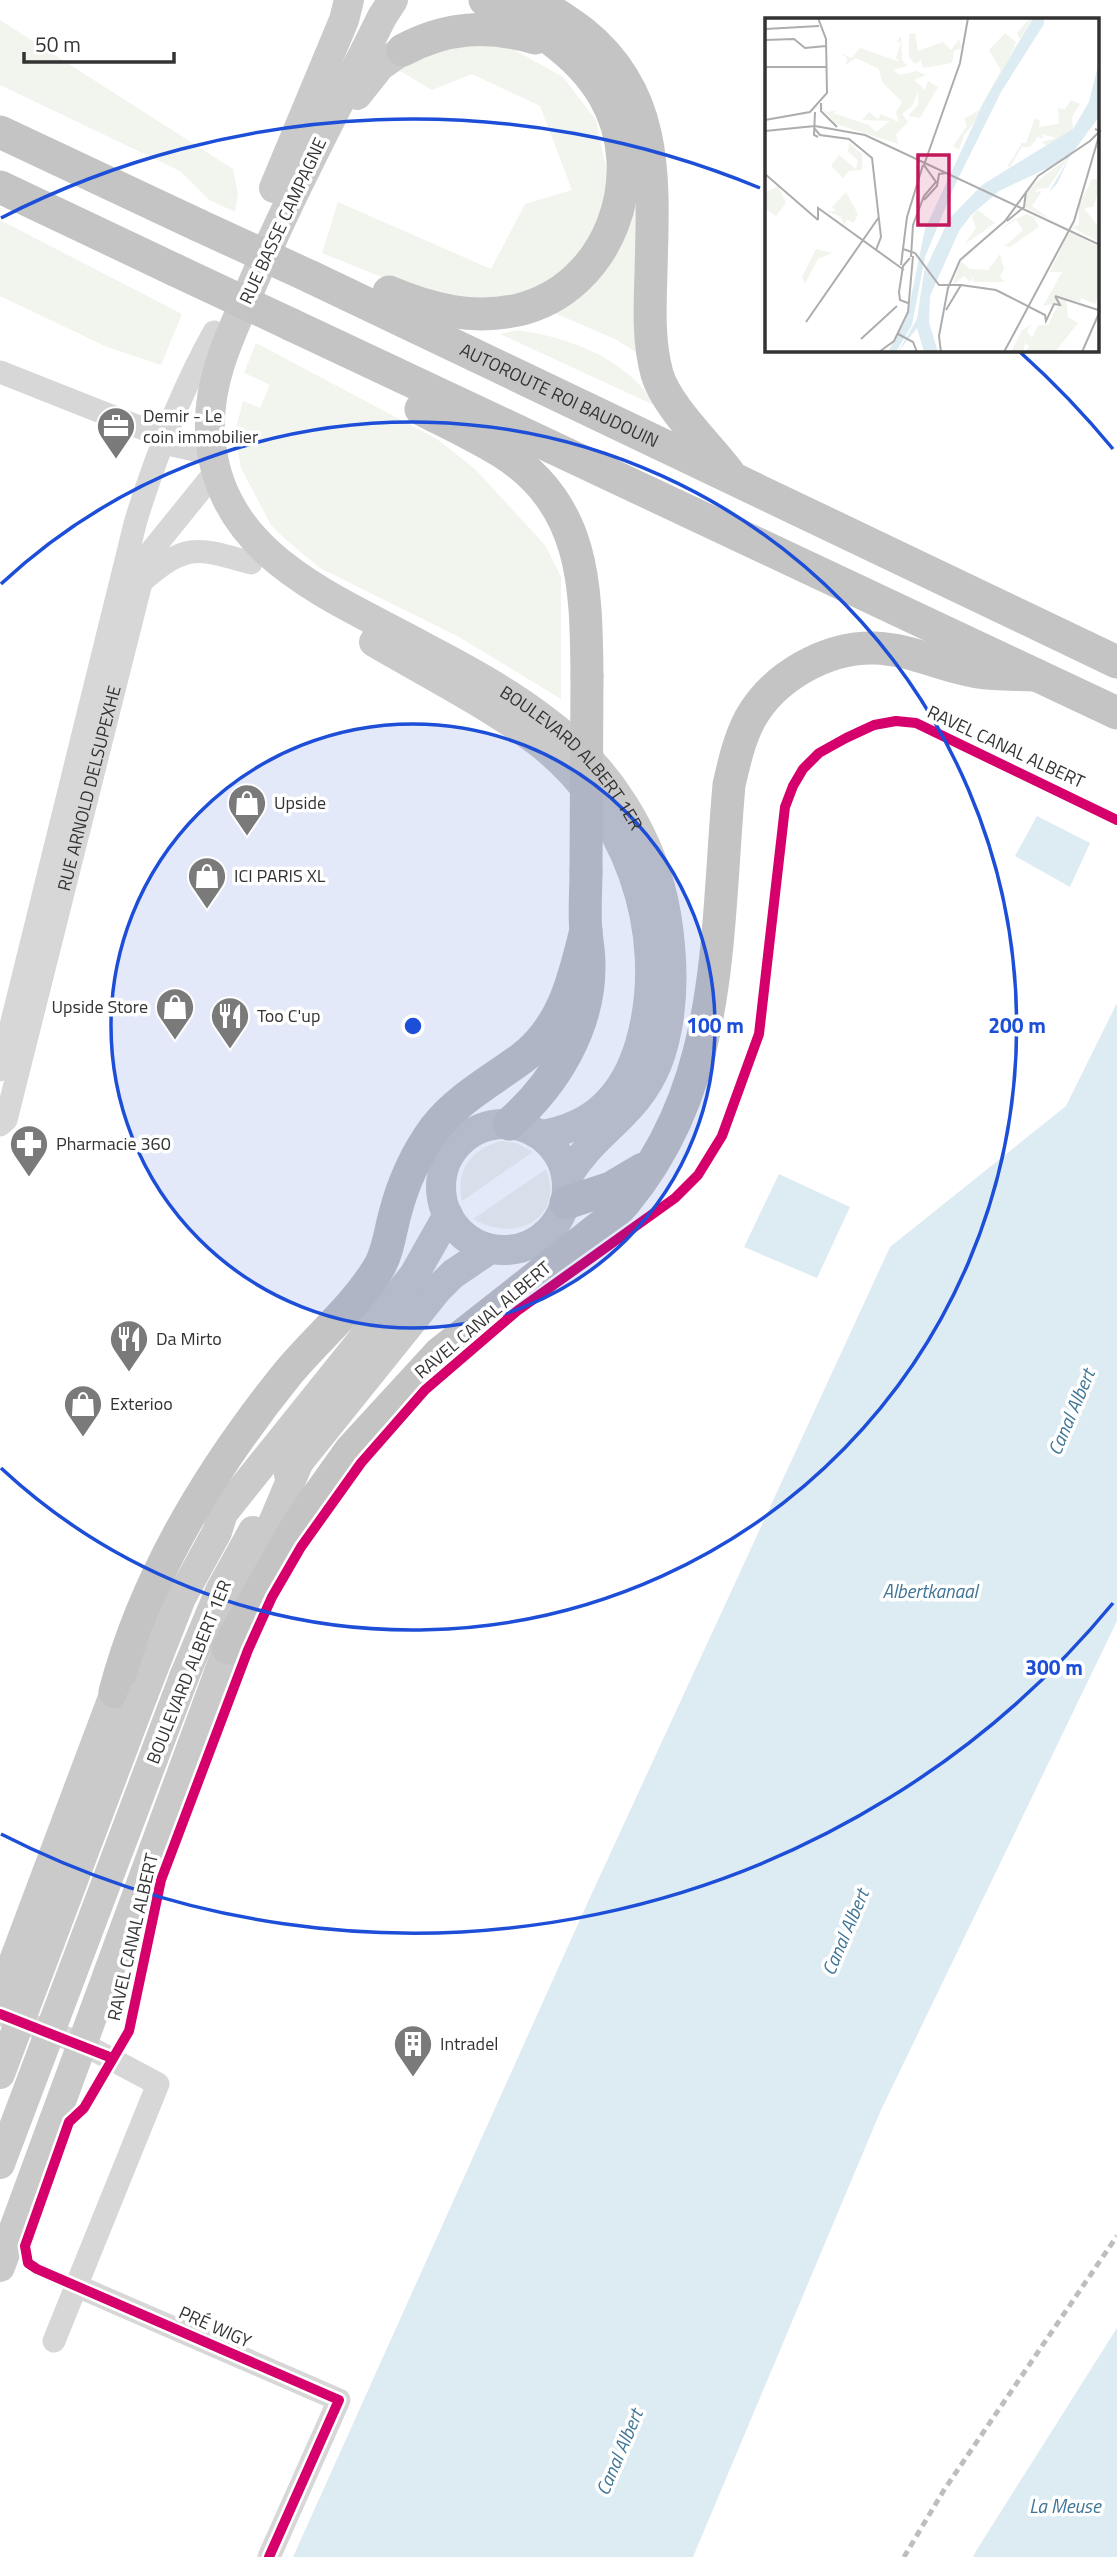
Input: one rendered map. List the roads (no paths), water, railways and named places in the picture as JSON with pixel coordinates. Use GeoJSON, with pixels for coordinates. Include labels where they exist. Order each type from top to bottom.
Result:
{"type":"FeatureCollection","features":[{"type":"Feature","properties":{"kind":"highway"},"geometry":{"type":"LineString","coordinates":[[311,277],[362,281],[426,308],[459,313],[517,310],[538,304],[575,281],[592,265],[616,218],[624,170],[622,142],[605,97],[566,52],[531,26],[485,0]]}},
{"type":"Feature","properties":{"kind":"highway"},"geometry":{"type":"LineString","coordinates":[[534,0],[584,34],[615,67],[629,88],[647,132],[649,145],[652,204],[650,331],[658,377],[675,407],[732,477]]}},
{"type":"Feature","properties":{"kind":"highway"},"geometry":{"type":"LineString","coordinates":[[403,50],[441,33],[480,28],[517,33],[566,52]]}},
{"type":"Feature","properties":{"kind":"highway","name":"AUTOROUTE ROI BAUDOUIN"},"geometry":{"type":"LineString","coordinates":[[0,132],[311,277],[1117,662]]}},
{"type":"Feature","properties":{"kind":"highway"},"geometry":{"type":"LineString","coordinates":[[0,187],[1117,713]]}},
{"type":"Feature","properties":{"kind":"highway"},"geometry":{"type":"LineString","coordinates":[[398,375],[406,400],[503,453],[549,492],[564,517],[579,557],[586,603],[588,983],[576,1034],[554,1072],[509,1124]]}},
{"type":"Feature","properties":{"kind":"highway"},"geometry":{"type":"LineString","coordinates":[[228,1648],[298,1524],[350,1451],[440,1353],[609,1220],[651,1164],[677,1123],[693,1082],[705,1036],[729,785],[746,729],[765,699],[798,670],[824,657],[872,648],[904,651],[977,672],[1036,675]]}},
{"type":"Feature","properties":{"kind":"highway"},"geometry":{"type":"LineString","coordinates":[[129,1693],[124,1658],[148,1598],[207,1486],[272,1394],[380,1267],[403,1186],[415,1160],[438,1125],[474,1091],[523,1058],[555,1022],[572,986],[586,930]]}},
{"type":"Feature","properties":{"kind":"highway"},"geometry":{"type":"LineString","coordinates":[[567,1190],[611,1188],[651,1164]]}},
{"type":"Feature","properties":{"kind":"main road","name":"RUE BASSE CAMPAGNE"},"geometry":{"type":"LineString","coordinates":[[208,466],[200,394],[214,332],[344,20],[349,0]]}},
{"type":"Feature","properties":{"kind":"main road","name":"RUE BASSE CAMPAGNE"},"geometry":{"type":"LineString","coordinates":[[208,466],[211,405],[221,358],[279,223],[332,131],[382,17],[393,0]]}},
{"type":"Feature","properties":{"kind":"main road"},"geometry":{"type":"LineString","coordinates":[[403,50],[380,66],[332,131],[237,355],[227,402],[228,439],[247,496],[283,545],[297,559],[393,621],[426,647]]}},
{"type":"Feature","properties":{"kind":"main road","name":"BOULEVARD ALBERT 1ER"},"geometry":{"type":"LineString","coordinates":[[208,466],[232,540],[251,562],[274,582],[533,738],[569,769],[593,797],[621,843],[636,881],[646,921],[649,988],[644,1030],[629,1070],[597,1113],[574,1128],[541,1135]]}},
{"type":"Feature","properties":{"kind":"main road","name":"BOULEVARD ALBERT 1ER"},"geometry":{"type":"LineString","coordinates":[[0,2164],[184,1677],[234,1565],[300,1459],[436,1291],[468,1262],[490,1249],[504,1250],[531,1245],[553,1228],[588,1146],[627,1114],[639,1098],[662,1048],[672,972],[668,924],[660,884],[647,847],[630,815],[585,755],[543,718],[426,647],[378,624],[294,575],[268,555],[248,534],[208,466]]}},
{"type":"Feature","properties":{"kind":"main road"},"geometry":{"type":"LineString","coordinates":[[490,1249],[466,1237],[447,1215],[441,1184],[451,1152],[476,1130],[509,1124],[541,1135],[561,1158],[567,1190]]}},
{"type":"Feature","properties":{"kind":"main road","name":"BOULEVARD ALBERT 1ER"},"geometry":{"type":"LineString","coordinates":[[0,2074],[129,1693],[217,1532],[223,1513],[414,1275],[447,1215]]}},
{"type":"Feature","properties":{"kind":"main road"},"geometry":{"type":"LineString","coordinates":[[0,2267],[228,1648],[259,1556],[300,1459]]}},
{"type":"Feature","properties":{"kind":"main road"},"geometry":{"type":"LineString","coordinates":[[0,1998],[129,1693]]}},
{"type":"Feature","properties":{"kind":"street","name":"RUE BASSE CAMPAGNE"},"geometry":{"type":"LineString","coordinates":[[164,442],[195,366],[214,332]]}},
{"type":"Feature","properties":{"kind":"street"},"geometry":{"type":"LineString","coordinates":[[2,378],[149,431],[208,466]]}},
{"type":"Feature","properties":{"kind":"street","name":"RUE ARNOLD DELSUPEXHE"},"geometry":{"type":"LineString","coordinates":[[0,1070],[121,574],[140,508],[164,442]]}},
{"type":"Feature","properties":{"kind":"street","name":"RUE ARNOLD DELSUPEXHE"},"geometry":{"type":"LineString","coordinates":[[0,1125],[6,1120],[141,582],[154,545],[208,466]]}},
{"type":"Feature","properties":{"kind":"street"},"geometry":{"type":"LineString","coordinates":[[141,582],[167,559],[185,552],[202,550],[251,562]]}},
{"type":"Feature","properties":{"kind":"street"},"geometry":{"type":"LineString","coordinates":[[0,2014],[83,2045],[158,2084],[54,2341]]}},
{"type":"Feature","properties":{"kind":"street","name":"PRÉ WIGY"},"geometry":{"type":"LineString","coordinates":[[76,2286],[339,2400],[269,2557]]}},
{"type":"Feature","properties":{"kind":"water"},"geometry":{"type":"Polygon","coordinates":[[[1037,816],[1090,843],[1070,887],[1015,856],[1037,816]]]}},
{"type":"Feature","properties":{"kind":"water","name":"Albertkanaal"},"geometry":{"type":"Polygon","coordinates":[[[1117,1003],[1117,1621],[881,2110],[693,2557],[293,2557],[587,1904],[890,1247],[1066,1106],[1117,1003]]]}},
{"type":"Feature","properties":{"kind":"water"},"geometry":{"type":"Polygon","coordinates":[[[779,1174],[850,1207],[817,1278],[744,1247],[779,1174]]]}},
{"type":"Feature","properties":{"kind":"water","name":"La Meuse"},"geometry":{"type":"Polygon","coordinates":[[[1117,2328],[1117,2557],[973,2557],[976,2551],[1117,2328]]]}},
{"type":"Feature","properties":{"kind":"railway"},"geometry":{"type":"LineString","coordinates":[[904,2557],[944,2490],[1117,2236]]}},
{"type":"Feature","properties":{"kind":"place","name":"Demir - Le coin immobilier"},"geometry":{"type":"Point","coordinates":[116,460]}},
{"type":"Feature","properties":{"kind":"place","name":"Upside"},"geometry":{"type":"Point","coordinates":[247,837]}},
{"type":"Feature","properties":{"kind":"place","name":"ICI PARIS XL"},"geometry":{"type":"Point","coordinates":[207,910]}},
{"type":"Feature","properties":{"kind":"place","name":"Upside Store"},"geometry":{"type":"Point","coordinates":[175,1041]}},
{"type":"Feature","properties":{"kind":"place","name":"Too C'up"},"geometry":{"type":"Point","coordinates":[230,1050]}},
{"type":"Feature","properties":{"kind":"place","name":"Pharmacie 360"},"geometry":{"type":"Point","coordinates":[29,1178]}},
{"type":"Feature","properties":{"kind":"place","name":"Da Mirto"},"geometry":{"type":"Point","coordinates":[129,1373]}},
{"type":"Feature","properties":{"kind":"place","name":"Exterioo"},"geometry":{"type":"Point","coordinates":[83,1438]}},
{"type":"Feature","properties":{"kind":"place","name":"Intradel"},"geometry":{"type":"Point","coordinates":[413,2078]}},
{"type":"Feature","properties":{"kind":"water label","name":"Canal Albert"},"geometry":{"type":"Point","coordinates":[1071,1412]}},
{"type":"Feature","properties":{"kind":"water label","name":"Canal Albert"},"geometry":{"type":"Point","coordinates":[845,1932]}},
{"type":"Feature","properties":{"kind":"water label","name":"Canal Albert"},"geometry":{"type":"Point","coordinates":[619,2452]}}]}
